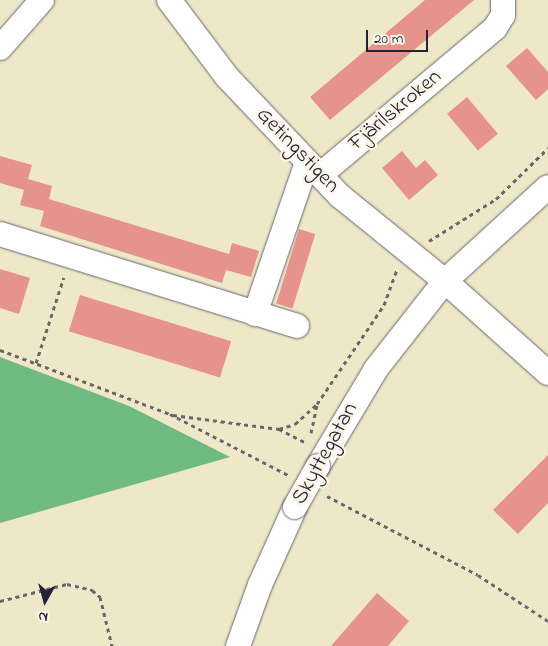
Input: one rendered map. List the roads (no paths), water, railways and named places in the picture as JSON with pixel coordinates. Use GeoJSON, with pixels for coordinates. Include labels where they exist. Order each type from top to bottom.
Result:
{"type":"FeatureCollection","features":[{"type":"Feature","properties":{"kind":"street"},"geometry":{"type":"LineString","coordinates":[[0,48],[42,0]]}},
{"type":"Feature","properties":{"kind":"street","name":"Getingstigen"},"geometry":{"type":"LineString","coordinates":[[170,0],[227,77],[313,169],[340,196],[445,281]]}},
{"type":"Feature","properties":{"kind":"street","name":"Fjärilskroken"},"geometry":{"type":"LineString","coordinates":[[313,169],[495,28],[503,15],[503,0]]}},
{"type":"Feature","properties":{"kind":"street"},"geometry":{"type":"LineString","coordinates":[[255,314],[313,169]]}},
{"type":"Feature","properties":{"kind":"street","name":"Skyttegatan"},"geometry":{"type":"LineString","coordinates":[[238,646],[260,585],[295,507],[376,369],[445,281],[548,187]]}},
{"type":"Feature","properties":{"kind":"street"},"geometry":{"type":"LineString","coordinates":[[0,234],[297,326]]}},
{"type":"Feature","properties":{"kind":"street"},"geometry":{"type":"LineString","coordinates":[[445,281],[548,373]]}}]}
